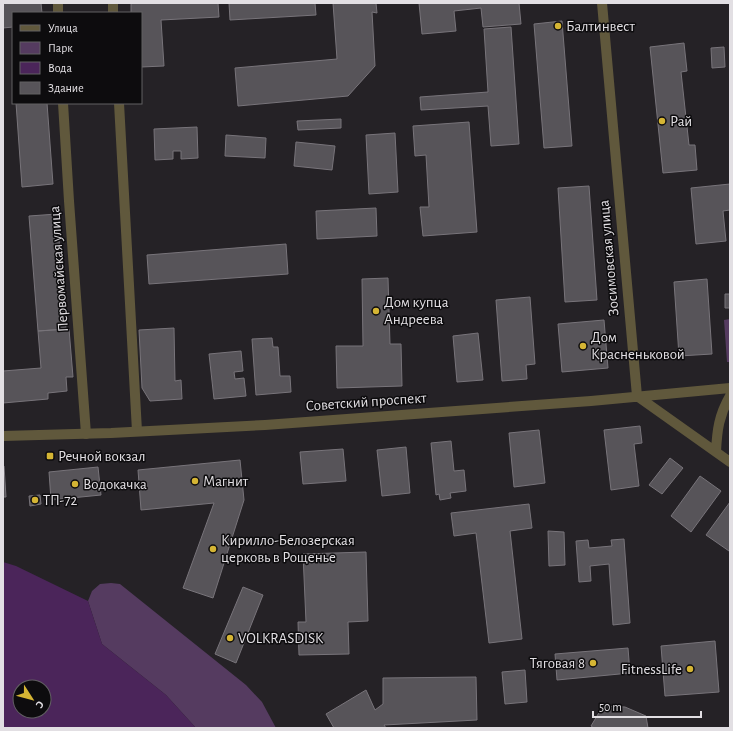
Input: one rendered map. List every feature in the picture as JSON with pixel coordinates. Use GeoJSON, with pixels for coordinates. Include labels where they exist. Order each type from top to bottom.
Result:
{"type":"FeatureCollection","features":[{"type":"Feature","properties":{"kind":"street","name":"Зосимовская улица"},"geometry":{"type":"LineString","coordinates":[[602,3],[637,396]]}},
{"type":"Feature","properties":{"kind":"street","name":"Первомайская улица"},"geometry":{"type":"LineString","coordinates":[[63,104],[86,434]]}},
{"type":"Feature","properties":{"kind":"street"},"geometry":{"type":"LineString","coordinates":[[119,104],[137,431]]}},
{"type":"Feature","properties":{"kind":"street","name":"Советский проспект"},"geometry":{"type":"LineString","coordinates":[[3,436],[86,434],[265,425],[591,401],[730,388]]}},
{"type":"Feature","properties":{"kind":"street"},"geometry":{"type":"LineString","coordinates":[[637,396],[730,462]]}},
{"type":"Feature","properties":{"kind":"street"},"geometry":{"type":"LineString","coordinates":[[716,452],[716,434],[720,418],[730,396]]}},
{"type":"Feature","properties":{"kind":"green space"},"geometry":{"type":"Polygon","coordinates":[[[730,319],[730,362],[727,362],[724,320],[730,319]]]}},
{"type":"Feature","properties":{"kind":"green space"},"geometry":{"type":"Polygon","coordinates":[[[100,584],[120,584],[246,685],[262,702],[276,728],[196,728],[166,695],[102,644],[88,601],[92,591],[100,584]]]}},
{"type":"Feature","properties":{"kind":"water"},"geometry":{"type":"Polygon","coordinates":[[[3,562],[16,566],[88,601],[102,644],[166,695],[196,728],[3,728],[3,562]]]}},
{"type":"Feature","properties":{"kind":"building"},"geometry":{"type":"Polygon","coordinates":[[[3,3],[41,3],[42,12],[12,12],[12,27],[3,28],[3,3]]]}},
{"type":"Feature","properties":{"kind":"building"},"geometry":{"type":"Polygon","coordinates":[[[131,3],[218,3],[219,17],[161,20],[164,66],[142,67],[142,12],[131,12],[131,3]]]}},
{"type":"Feature","properties":{"kind":"building"},"geometry":{"type":"Polygon","coordinates":[[[229,3],[315,3],[316,15],[230,20],[229,3]]]}},
{"type":"Feature","properties":{"kind":"building"},"geometry":{"type":"Polygon","coordinates":[[[333,3],[376,3],[377,13],[372,12],[375,66],[348,96],[238,106],[235,68],[337,59],[333,3]]]}},
{"type":"Feature","properties":{"kind":"building"},"geometry":{"type":"Polygon","coordinates":[[[419,3],[519,3],[521,24],[483,27],[481,8],[454,11],[456,31],[422,34],[419,3]]]}},
{"type":"Feature","properties":{"kind":"building"},"geometry":{"type":"Polygon","coordinates":[[[562,21],[572,146],[544,148],[534,24],[562,21]]]}},
{"type":"Feature","properties":{"kind":"building"},"geometry":{"type":"Polygon","coordinates":[[[511,27],[519,144],[491,146],[488,106],[421,110],[420,97],[488,92],[484,29],[511,27]]]}},
{"type":"Feature","properties":{"kind":"building"},"geometry":{"type":"Polygon","coordinates":[[[684,43],[687,71],[681,72],[689,145],[695,145],[697,170],[663,173],[650,47],[684,43]]]}},
{"type":"Feature","properties":{"kind":"building"},"geometry":{"type":"Polygon","coordinates":[[[724,47],[725,67],[712,68],[711,48],[724,47]]]}},
{"type":"Feature","properties":{"kind":"building"},"geometry":{"type":"Polygon","coordinates":[[[16,104],[47,104],[53,184],[22,187],[16,104]]]}},
{"type":"Feature","properties":{"kind":"building"},"geometry":{"type":"Polygon","coordinates":[[[341,119],[341,128],[298,130],[297,121],[341,119]]]}},
{"type":"Feature","properties":{"kind":"building"},"geometry":{"type":"Polygon","coordinates":[[[469,122],[477,232],[423,236],[420,207],[429,207],[426,155],[415,156],[413,126],[469,122]]]}},
{"type":"Feature","properties":{"kind":"building"},"geometry":{"type":"Polygon","coordinates":[[[197,127],[198,158],[181,159],[181,151],[173,151],[173,159],[155,160],[154,129],[197,127]]]}},
{"type":"Feature","properties":{"kind":"building"},"geometry":{"type":"Polygon","coordinates":[[[395,133],[398,192],[369,194],[366,135],[395,133]]]}},
{"type":"Feature","properties":{"kind":"building"},"geometry":{"type":"Polygon","coordinates":[[[226,135],[266,138],[265,158],[225,156],[226,135]]]}},
{"type":"Feature","properties":{"kind":"building"},"geometry":{"type":"Polygon","coordinates":[[[296,142],[335,146],[332,170],[294,166],[296,142]]]}},
{"type":"Feature","properties":{"kind":"building"},"geometry":{"type":"Polygon","coordinates":[[[730,184],[730,210],[723,211],[726,241],[696,244],[691,188],[730,184]]]}},
{"type":"Feature","properties":{"kind":"building"},"geometry":{"type":"Polygon","coordinates":[[[589,186],[597,300],[565,302],[558,188],[589,186]]]}},
{"type":"Feature","properties":{"kind":"building"},"geometry":{"type":"Polygon","coordinates":[[[376,208],[377,236],[317,239],[316,211],[376,208]]]}},
{"type":"Feature","properties":{"kind":"building"},"geometry":{"type":"Polygon","coordinates":[[[57,214],[66,329],[38,331],[29,216],[57,214]]]}},
{"type":"Feature","properties":{"kind":"building"},"geometry":{"type":"Polygon","coordinates":[[[286,244],[288,274],[149,284],[147,255],[286,244]]]}},
{"type":"Feature","properties":{"kind":"building","name":"Дом купца Андреева"},"geometry":{"type":"Polygon","coordinates":[[[388,278],[390,344],[401,344],[402,386],[337,388],[336,346],[363,346],[362,279],[388,278]]]}},
{"type":"Feature","properties":{"kind":"building"},"geometry":{"type":"Polygon","coordinates":[[[707,279],[712,354],[679,356],[674,282],[707,279]]]}},
{"type":"Feature","properties":{"kind":"building"},"geometry":{"type":"Polygon","coordinates":[[[725,294],[730,294],[730,308],[725,308],[725,294]]]}},
{"type":"Feature","properties":{"kind":"building"},"geometry":{"type":"Polygon","coordinates":[[[530,297],[535,364],[526,365],[527,379],[502,381],[496,300],[530,297]]]}},
{"type":"Feature","properties":{"kind":"building","name":"Дом Красненьковой"},"geometry":{"type":"Polygon","coordinates":[[[604,320],[608,368],[562,372],[558,324],[604,320]]]}},
{"type":"Feature","properties":{"kind":"building"},"geometry":{"type":"Polygon","coordinates":[[[174,328],[175,381],[181,380],[182,399],[150,401],[142,388],[139,330],[174,328]]]}},
{"type":"Feature","properties":{"kind":"building"},"geometry":{"type":"Polygon","coordinates":[[[69,329],[73,377],[66,377],[67,391],[48,393],[48,399],[3,403],[3,371],[41,368],[38,331],[69,329]]]}},
{"type":"Feature","properties":{"kind":"building"},"geometry":{"type":"Polygon","coordinates":[[[478,333],[483,380],[457,382],[453,336],[478,333]]]}},
{"type":"Feature","properties":{"kind":"building"},"geometry":{"type":"Polygon","coordinates":[[[272,338],[273,347],[278,347],[280,376],[290,376],[291,392],[256,395],[252,339],[272,338]]]}},
{"type":"Feature","properties":{"kind":"building"},"geometry":{"type":"Polygon","coordinates":[[[241,351],[243,371],[234,372],[235,379],[244,378],[246,396],[214,399],[209,354],[241,351]]]}},
{"type":"Feature","properties":{"kind":"building"},"geometry":{"type":"Polygon","coordinates":[[[640,426],[642,443],[634,444],[639,486],[611,490],[604,430],[640,426]]]}},
{"type":"Feature","properties":{"kind":"building"},"geometry":{"type":"Polygon","coordinates":[[[539,430],[545,483],[514,487],[509,433],[539,430]]]}},
{"type":"Feature","properties":{"kind":"building"},"geometry":{"type":"Polygon","coordinates":[[[451,441],[454,471],[464,470],[466,491],[450,493],[451,498],[440,500],[439,494],[436,495],[431,443],[451,441]]]}},
{"type":"Feature","properties":{"kind":"building"},"geometry":{"type":"Polygon","coordinates":[[[406,447],[410,493],[382,496],[377,450],[406,447]]]}},
{"type":"Feature","properties":{"kind":"building"},"geometry":{"type":"Polygon","coordinates":[[[343,449],[346,481],[303,484],[300,452],[343,449]]]}},
{"type":"Feature","properties":{"kind":"building"},"geometry":{"type":"Polygon","coordinates":[[[670,458],[683,468],[662,494],[649,485],[670,458]]]}},
{"type":"Feature","properties":{"kind":"building","name":"Кирилло-Белозерская церковь в Рощенье"},"geometry":{"type":"Polygon","coordinates":[[[240,460],[244,500],[213,598],[183,588],[214,503],[141,510],[138,470],[240,460]]]}},
{"type":"Feature","properties":{"kind":"building"},"geometry":{"type":"Polygon","coordinates":[[[4,466],[6,497],[3,497],[4,466]]]}},
{"type":"Feature","properties":{"kind":"building","name":"Водокачка"},"geometry":{"type":"Polygon","coordinates":[[[98,467],[101,495],[51,500],[49,472],[98,467]]]}},
{"type":"Feature","properties":{"kind":"building"},"geometry":{"type":"Polygon","coordinates":[[[700,476],[721,491],[691,532],[671,516],[700,476]]]}},
{"type":"Feature","properties":{"kind":"building","name":"ТП-72"},"geometry":{"type":"Polygon","coordinates":[[[40,495],[41,504],[30,506],[29,496],[40,495]]]}},
{"type":"Feature","properties":{"kind":"building"},"geometry":{"type":"Polygon","coordinates":[[[730,502],[730,550],[729,551],[706,535],[730,502]]]}},
{"type":"Feature","properties":{"kind":"building"},"geometry":{"type":"Polygon","coordinates":[[[529,504],[532,528],[510,531],[522,639],[489,643],[476,533],[454,536],[451,513],[529,504]]]}},
{"type":"Feature","properties":{"kind":"building"},"geometry":{"type":"Polygon","coordinates":[[[548,531],[564,532],[565,565],[549,566],[548,531]]]}},
{"type":"Feature","properties":{"kind":"building"},"geometry":{"type":"Polygon","coordinates":[[[624,539],[630,623],[613,625],[609,564],[590,566],[591,581],[579,582],[576,541],[588,540],[589,548],[612,546],[611,540],[624,539]]]}},
{"type":"Feature","properties":{"kind":"building"},"geometry":{"type":"Polygon","coordinates":[[[366,552],[368,621],[348,622],[349,654],[299,655],[298,622],[306,622],[303,554],[366,552]]]}},
{"type":"Feature","properties":{"kind":"building"},"geometry":{"type":"Polygon","coordinates":[[[243,587],[263,595],[236,663],[215,654],[243,587]]]}},
{"type":"Feature","properties":{"kind":"building","name":"FitnessLife"},"geometry":{"type":"Polygon","coordinates":[[[715,641],[719,692],[665,696],[661,646],[715,641]]]}},
{"type":"Feature","properties":{"kind":"building","name":"Тяговая 8"},"geometry":{"type":"Polygon","coordinates":[[[628,648],[630,673],[557,680],[555,654],[628,648]]]}},
{"type":"Feature","properties":{"kind":"building"},"geometry":{"type":"Polygon","coordinates":[[[525,670],[527,702],[505,704],[502,672],[525,670]]]}},
{"type":"Feature","properties":{"kind":"building"},"geometry":{"type":"Polygon","coordinates":[[[476,677],[477,720],[384,725],[386,728],[334,728],[326,714],[366,690],[375,710],[383,704],[383,678],[476,677]]]}},
{"type":"Feature","properties":{"kind":"building"},"geometry":{"type":"Polygon","coordinates":[[[603,706],[625,707],[646,716],[648,728],[594,728],[591,726],[603,706]]]}},
{"type":"Feature","properties":{"kind":"place","name":"Балтинвест"},"geometry":{"type":"Point","coordinates":[558,26]}},
{"type":"Feature","properties":{"kind":"place","name":"Рай"},"geometry":{"type":"Point","coordinates":[662,121]}},
{"type":"Feature","properties":{"kind":"place","name":"Дом купца Андреева"},"geometry":{"type":"Point","coordinates":[376,311]}},
{"type":"Feature","properties":{"kind":"place","name":"Дом Красненьковой"},"geometry":{"type":"Point","coordinates":[583,346]}},
{"type":"Feature","properties":{"kind":"place","name":"Речной вокзал"},"geometry":{"type":"Point","coordinates":[50,456]}},
{"type":"Feature","properties":{"kind":"place","name":"Магнит"},"geometry":{"type":"Point","coordinates":[195,481]}},
{"type":"Feature","properties":{"kind":"place","name":"Водокачка"},"geometry":{"type":"Point","coordinates":[75,484]}},
{"type":"Feature","properties":{"kind":"place","name":"ТП-72"},"geometry":{"type":"Point","coordinates":[35,500]}},
{"type":"Feature","properties":{"kind":"place","name":"Кирилло-Белозерская церковь в Рощенье"},"geometry":{"type":"Point","coordinates":[213,549]}},
{"type":"Feature","properties":{"kind":"place","name":"VOLKRASDISK"},"geometry":{"type":"Point","coordinates":[230,638]}},
{"type":"Feature","properties":{"kind":"place","name":"Тяговая 8"},"geometry":{"type":"Point","coordinates":[593,663]}},
{"type":"Feature","properties":{"kind":"place","name":"FitnessLife"},"geometry":{"type":"Point","coordinates":[690,669]}}]}
